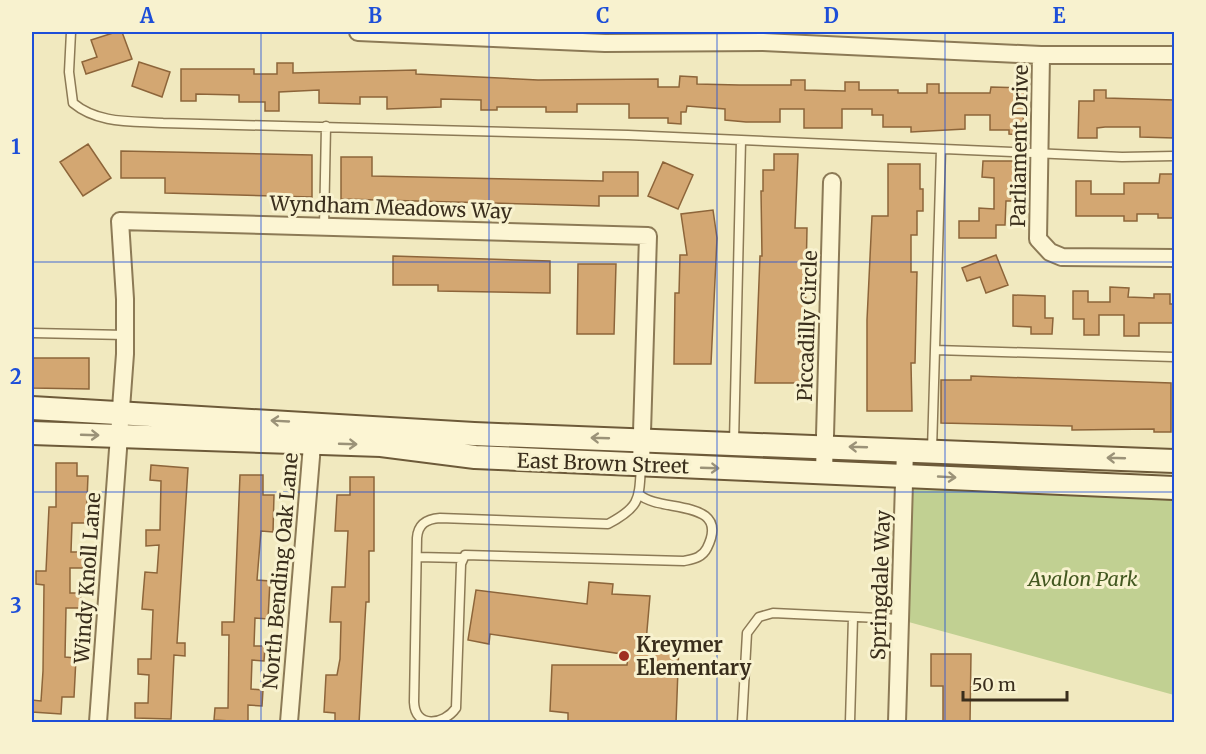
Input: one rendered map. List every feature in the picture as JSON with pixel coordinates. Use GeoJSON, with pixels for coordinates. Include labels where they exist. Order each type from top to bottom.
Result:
{"type":"FeatureCollection","features":[{"type":"Feature","properties":{"kind":"main road","name":"East Brown Street"},"geometry":{"type":"LineString","coordinates":[[32,408],[120,413],[313,433],[381,446],[475,457],[1174,488]]}},
{"type":"Feature","properties":{"kind":"main road","name":"East Brown Street"},"geometry":{"type":"LineString","coordinates":[[32,433],[118,436],[313,433],[474,434],[1174,461]]}},
{"type":"Feature","properties":{"kind":"street"},"geometry":{"type":"LineString","coordinates":[[358,32],[763,42],[1041,55],[1174,55]]}},
{"type":"Feature","properties":{"kind":"street","name":"Parliament Drive"},"geometry":{"type":"LineString","coordinates":[[1041,55],[1038,239],[1050,252],[1062,257],[1174,258]]}},
{"type":"Feature","properties":{"kind":"street","name":"Piccadilly Circle"},"geometry":{"type":"LineString","coordinates":[[824,472],[832,183]]}},
{"type":"Feature","properties":{"kind":"street","name":"Wyndham Meadows Way"},"geometry":{"type":"LineString","coordinates":[[118,436],[125,335],[120,220],[648,236],[641,465]]}},
{"type":"Feature","properties":{"kind":"street","name":"North Bending Oak Lane"},"geometry":{"type":"LineString","coordinates":[[288,723],[313,433]]}},
{"type":"Feature","properties":{"kind":"street","name":"Windy Knoll Lane"},"geometry":{"type":"LineString","coordinates":[[98,723],[118,436]]}},
{"type":"Feature","properties":{"kind":"street","name":"Springdale Way"},"geometry":{"type":"LineString","coordinates":[[897,723],[905,449]]}},
{"type":"Feature","properties":{"kind":"lane"},"geometry":{"type":"LineString","coordinates":[[71,32],[69,72],[73,103],[84,112],[100,118],[163,123],[741,140],[1122,157],[1174,156]]}},
{"type":"Feature","properties":{"kind":"lane"},"geometry":{"type":"LineString","coordinates":[[324,226],[326,126]]}},
{"type":"Feature","properties":{"kind":"lane"},"geometry":{"type":"LineString","coordinates":[[734,443],[741,140]]}},
{"type":"Feature","properties":{"kind":"lane"},"geometry":{"type":"LineString","coordinates":[[932,450],[941,148]]}},
{"type":"Feature","properties":{"kind":"lane"},"geometry":{"type":"LineString","coordinates":[[33,333],[125,335]]}},
{"type":"Feature","properties":{"kind":"lane"},"geometry":{"type":"LineString","coordinates":[[935,350],[1174,357]]}},
{"type":"Feature","properties":{"kind":"lane"},"geometry":{"type":"LineString","coordinates":[[462,558],[456,708],[451,714],[431,721],[420,719],[415,712],[418,529],[431,519],[601,524],[623,515],[640,495],[641,465]]}},
{"type":"Feature","properties":{"kind":"lane"},"geometry":{"type":"LineString","coordinates":[[417,557],[462,558],[468,554],[684,561],[696,559],[705,553],[711,536],[711,526],[700,511],[690,507],[656,504],[640,495]]}},
{"type":"Feature","properties":{"kind":"lane"},"geometry":{"type":"LineString","coordinates":[[742,723],[747,633],[759,617],[773,613],[900,619]]}},
{"type":"Feature","properties":{"kind":"lane"},"geometry":{"type":"LineString","coordinates":[[850,723],[853,617]]}},
{"type":"Feature","properties":{"kind":"green space","name":"Avalon Park"},"geometry":{"type":"Polygon","coordinates":[[[909,479],[1174,494],[1174,695],[905,621],[909,479]]]}},
{"type":"Feature","properties":{"kind":"building"},"geometry":{"type":"Polygon","coordinates":[[[122,32],[132,59],[86,74],[82,62],[97,57],[91,40],[122,32]]]}},
{"type":"Feature","properties":{"kind":"building"},"geometry":{"type":"Polygon","coordinates":[[[139,62],[170,72],[162,97],[132,86],[139,62]]]}},
{"type":"Feature","properties":{"kind":"building"},"geometry":{"type":"Polygon","coordinates":[[[277,63],[293,63],[293,73],[416,70],[416,74],[538,80],[658,79],[658,87],[679,87],[680,76],[697,77],[697,84],[791,85],[791,80],[805,80],[805,90],[845,91],[845,82],[859,82],[859,90],[898,90],[898,93],[927,93],[927,84],[939,84],[939,93],[990,93],[991,87],[1024,88],[1023,135],[1009,134],[1009,130],[990,130],[990,115],[965,115],[965,129],[911,132],[911,127],[883,127],[883,115],[872,115],[872,109],[842,109],[842,128],[804,128],[804,109],[780,109],[780,122],[746,122],[725,120],[725,109],[687,106],[686,112],[681,112],[681,124],[668,123],[668,118],[629,118],[629,104],[577,104],[577,112],[546,112],[546,107],[497,107],[497,110],[481,110],[481,100],[441,99],[441,107],[387,109],[387,97],[360,97],[360,104],[319,103],[319,90],[279,92],[279,111],[265,111],[265,102],[239,102],[239,95],[196,94],[196,101],[181,101],[181,69],[254,69],[254,74],[277,74],[277,63]]]}},
{"type":"Feature","properties":{"kind":"building"},"geometry":{"type":"Polygon","coordinates":[[[1094,90],[1106,90],[1106,98],[1174,100],[1174,138],[1140,137],[1140,127],[1105,127],[1097,128],[1097,138],[1078,138],[1079,101],[1094,101],[1094,90]]]}},
{"type":"Feature","properties":{"kind":"building"},"geometry":{"type":"Polygon","coordinates":[[[88,144],[111,178],[83,196],[60,162],[88,144]]]}},
{"type":"Feature","properties":{"kind":"building"},"geometry":{"type":"Polygon","coordinates":[[[121,151],[312,155],[312,197],[165,193],[165,178],[121,178],[121,151]]]}},
{"type":"Feature","properties":{"kind":"building"},"geometry":{"type":"Polygon","coordinates":[[[774,154],[798,154],[795,228],[807,228],[804,383],[755,383],[760,256],[762,256],[761,191],[763,191],[763,170],[774,170],[774,154]]]}},
{"type":"Feature","properties":{"kind":"building"},"geometry":{"type":"Polygon","coordinates":[[[341,157],[372,157],[372,176],[603,181],[603,172],[638,172],[638,196],[599,196],[599,206],[341,199],[341,157]]]}},
{"type":"Feature","properties":{"kind":"building"},"geometry":{"type":"Polygon","coordinates":[[[983,161],[1017,161],[1017,201],[1006,201],[1005,225],[996,225],[996,238],[959,238],[959,221],[979,221],[979,208],[994,209],[994,178],[982,177],[983,161]]]}},
{"type":"Feature","properties":{"kind":"building"},"geometry":{"type":"Polygon","coordinates":[[[663,162],[693,175],[678,209],[648,196],[663,162]]]}},
{"type":"Feature","properties":{"kind":"building"},"geometry":{"type":"Polygon","coordinates":[[[888,164],[920,164],[920,189],[923,189],[923,211],[917,211],[917,235],[911,235],[911,272],[917,272],[915,363],[911,363],[912,411],[867,411],[867,320],[872,216],[888,216],[888,164]]]}},
{"type":"Feature","properties":{"kind":"building"},"geometry":{"type":"Polygon","coordinates":[[[1160,174],[1174,174],[1174,218],[1158,218],[1158,214],[1137,214],[1137,221],[1124,221],[1124,216],[1076,216],[1076,181],[1091,181],[1091,194],[1124,194],[1124,183],[1159,183],[1160,174]]]}},
{"type":"Feature","properties":{"kind":"building"},"geometry":{"type":"Polygon","coordinates":[[[713,210],[717,238],[711,364],[674,364],[675,293],[679,293],[680,255],[687,255],[681,214],[713,210]]]}},
{"type":"Feature","properties":{"kind":"building"},"geometry":{"type":"Polygon","coordinates":[[[996,255],[1008,285],[986,293],[980,277],[967,281],[962,268],[996,255]]]}},
{"type":"Feature","properties":{"kind":"building"},"geometry":{"type":"Polygon","coordinates":[[[393,256],[550,261],[550,293],[438,291],[438,285],[393,285],[393,256]]]}},
{"type":"Feature","properties":{"kind":"building"},"geometry":{"type":"Polygon","coordinates":[[[578,264],[616,264],[614,334],[577,334],[578,264]]]}},
{"type":"Feature","properties":{"kind":"building"},"geometry":{"type":"Polygon","coordinates":[[[1110,287],[1129,288],[1128,297],[1154,298],[1154,294],[1170,294],[1170,304],[1174,304],[1174,323],[1139,323],[1139,336],[1124,336],[1124,315],[1099,315],[1099,335],[1084,335],[1084,319],[1073,319],[1073,291],[1088,291],[1088,302],[1110,302],[1110,287]]]}},
{"type":"Feature","properties":{"kind":"building"},"geometry":{"type":"Polygon","coordinates":[[[1013,295],[1045,296],[1045,318],[1053,318],[1052,334],[1031,334],[1031,327],[1013,326],[1013,295]]]}},
{"type":"Feature","properties":{"kind":"building"},"geometry":{"type":"Polygon","coordinates":[[[32,358],[89,358],[89,389],[32,388],[32,358]]]}},
{"type":"Feature","properties":{"kind":"building"},"geometry":{"type":"Polygon","coordinates":[[[971,376],[1171,383],[1171,432],[1154,432],[1154,429],[1072,430],[1072,426],[941,423],[941,380],[971,380],[971,376]]]}},
{"type":"Feature","properties":{"kind":"building"},"geometry":{"type":"Polygon","coordinates":[[[56,463],[77,463],[77,476],[88,476],[86,523],[72,523],[71,552],[83,552],[83,568],[70,568],[70,593],[81,593],[80,608],[66,608],[65,657],[76,658],[74,697],[62,697],[61,714],[32,712],[32,700],[41,701],[43,671],[44,585],[36,584],[36,571],[46,571],[49,507],[56,507],[56,463]]]}},
{"type":"Feature","properties":{"kind":"building"},"geometry":{"type":"Polygon","coordinates":[[[151,465],[188,468],[177,643],[185,643],[185,656],[174,655],[171,719],[135,718],[135,703],[148,703],[149,675],[138,674],[138,659],[151,659],[153,610],[142,609],[145,572],[157,573],[159,545],[146,546],[146,530],[160,530],[161,481],[150,480],[151,465]]]}},
{"type":"Feature","properties":{"kind":"building"},"geometry":{"type":"Polygon","coordinates":[[[240,475],[263,475],[263,495],[274,495],[273,532],[261,531],[257,580],[270,581],[268,619],[255,618],[254,646],[265,646],[264,661],[252,660],[251,689],[263,690],[262,706],[248,705],[248,722],[214,720],[215,708],[228,708],[229,635],[222,635],[222,622],[234,622],[240,475]]]}},
{"type":"Feature","properties":{"kind":"building"},"geometry":{"type":"Polygon","coordinates":[[[350,477],[374,477],[374,551],[369,551],[369,602],[366,602],[359,723],[335,723],[335,713],[324,712],[326,675],[337,675],[340,659],[341,622],[330,622],[332,587],[345,587],[348,531],[335,531],[337,495],[350,495],[350,477]]]}},
{"type":"Feature","properties":{"kind":"building","name":"Kreymer Elementary"},"geometry":{"type":"Polygon","coordinates":[[[589,582],[613,584],[612,594],[650,596],[646,642],[679,642],[676,723],[568,723],[568,713],[550,711],[552,665],[627,665],[628,655],[490,634],[489,644],[468,640],[476,590],[587,604],[589,582]]]}},
{"type":"Feature","properties":{"kind":"building"},"geometry":{"type":"Polygon","coordinates":[[[931,654],[971,654],[970,723],[943,723],[943,686],[931,686],[931,654]]]}},
{"type":"Feature","properties":{"kind":"place","name":"Kreymer Elementary"},"geometry":{"type":"Point","coordinates":[624,656]}}]}
